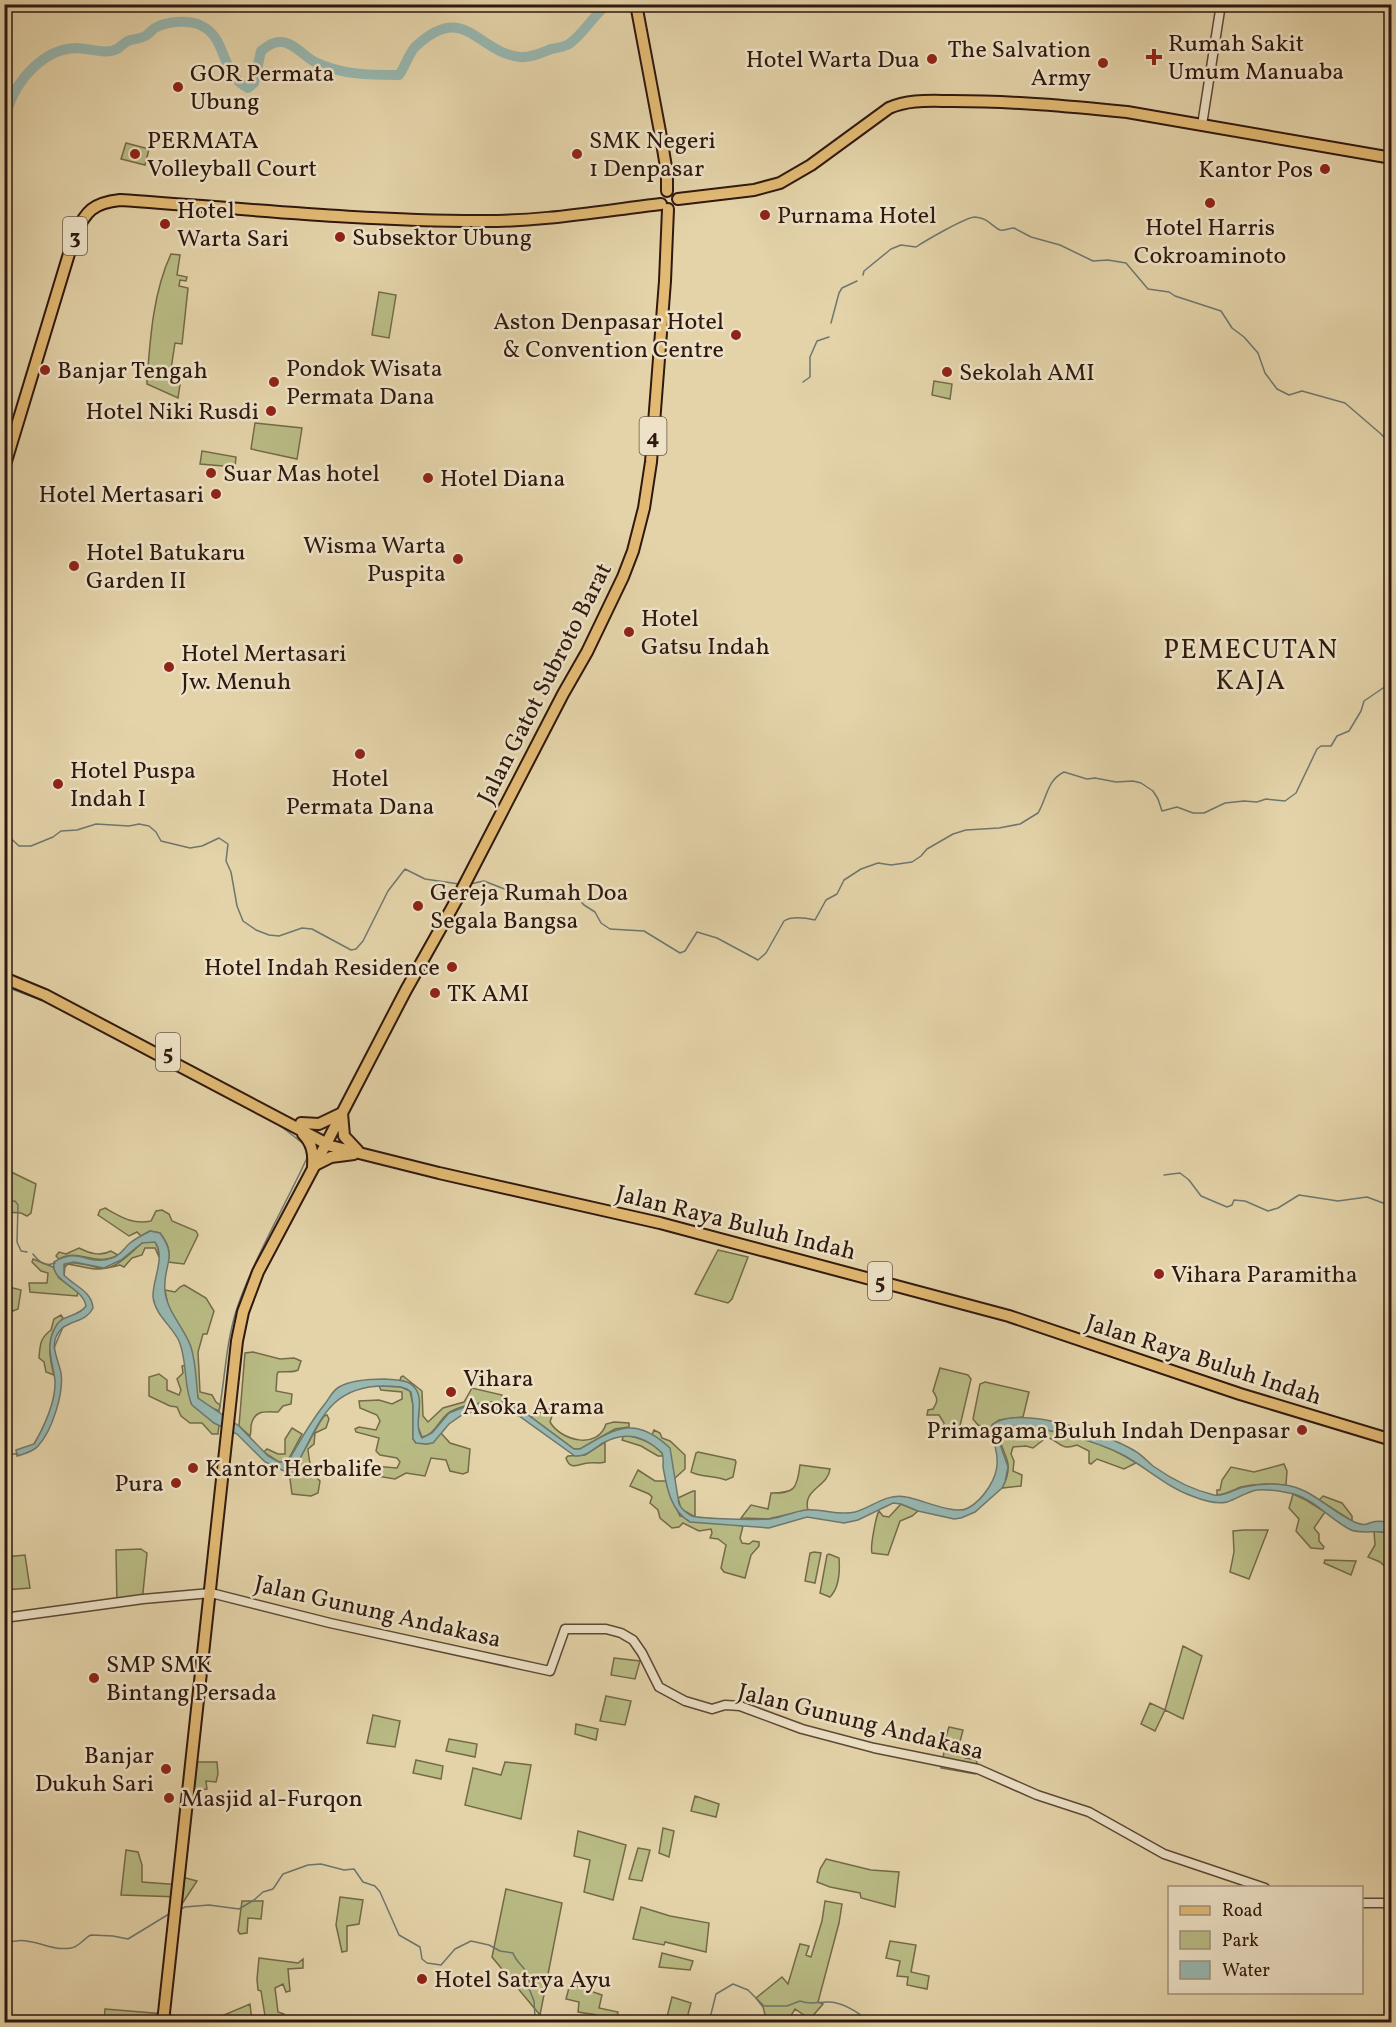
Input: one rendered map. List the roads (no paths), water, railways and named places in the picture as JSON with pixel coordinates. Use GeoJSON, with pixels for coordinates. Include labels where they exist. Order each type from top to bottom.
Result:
{"type":"FeatureCollection","features":[{"type":"Feature","properties":{"kind":"main road"},"geometry":{"type":"LineString","coordinates":[[636,5],[661,137],[667,173],[667,191]]}},
{"type":"Feature","properties":{"kind":"main road"},"geometry":{"type":"LineString","coordinates":[[678,199],[754,190],[780,183],[811,165],[840,141],[889,108],[903,103],[926,100],[1015,101],[1127,112],[1392,158]]}},
{"type":"Feature","properties":{"kind":"main road"},"geometry":{"type":"LineString","coordinates":[[667,191],[675,193],[678,199],[676,206],[664,207],[662,195],[667,191]]}},
{"type":"Feature","properties":{"kind":"main road","name":"3"},"geometry":{"type":"LineString","coordinates":[[4,468],[75,234],[86,214],[100,204],[120,200],[290,213],[480,222],[664,207]]}},
{"type":"Feature","properties":{"kind":"main road","name":"Jalan Gatot Subroto Barat"},"geometry":{"type":"LineString","coordinates":[[163,2022],[211,1593],[228,1410],[238,1335],[249,1292],[313,1166],[587,652],[633,551],[644,508],[651,462],[665,281],[664,207]]}},
{"type":"Feature","properties":{"kind":"main road","name":"5"},"geometry":{"type":"LineString","coordinates":[[4,971],[48,989],[328,1141]]}},
{"type":"Feature","properties":{"kind":"main road","name":"5"},"geometry":{"type":"LineString","coordinates":[[4,978],[45,995],[299,1125]]}},
{"type":"Feature","properties":{"kind":"main road"},"geometry":{"type":"LineString","coordinates":[[299,1125],[319,1124],[342,1113],[344,1136],[360,1154]]}},
{"type":"Feature","properties":{"kind":"main road"},"geometry":{"type":"LineString","coordinates":[[299,1125],[309,1140],[313,1154],[313,1166],[334,1157],[360,1154]]}},
{"type":"Feature","properties":{"kind":"main road","name":"Jalan Raya Buluh Indah"},"geometry":{"type":"LineString","coordinates":[[328,1141],[360,1154],[660,1223],[1010,1316],[1240,1394],[1392,1440]]}},
{"type":"Feature","properties":{"kind":"street"},"geometry":{"type":"LineString","coordinates":[[1202,125],[1221,4]]}},
{"type":"Feature","properties":{"kind":"street"},"geometry":{"type":"LineString","coordinates":[[4,1618],[142,1599],[211,1593]]}},
{"type":"Feature","properties":{"kind":"street","name":"Jalan Gunung Andakasa"},"geometry":{"type":"LineString","coordinates":[[211,1593],[330,1623],[549,1671],[566,1629],[606,1629],[621,1633],[633,1640],[659,1687],[685,1701],[712,1709],[725,1705],[740,1706],[802,1729],[874,1748],[978,1769],[1037,1795],[1089,1812],[1164,1854],[1262,1886]]}},
{"type":"Feature","properties":{"kind":"street"},"geometry":{"type":"LineString","coordinates":[[1363,1903],[1383,1902],[1392,1905]]}},
{"type":"Feature","properties":{"kind":"water"},"geometry":{"type":"Polygon","coordinates":[[[150,1231],[160,1233],[166,1242],[169,1256],[165,1282],[166,1299],[191,1347],[198,1398],[239,1426],[268,1456],[279,1462],[289,1460],[309,1425],[337,1389],[355,1381],[385,1379],[405,1381],[415,1388],[419,1400],[418,1426],[422,1438],[432,1433],[449,1413],[487,1402],[502,1402],[520,1409],[574,1449],[580,1449],[604,1435],[625,1428],[646,1431],[670,1448],[679,1504],[692,1516],[718,1519],[764,1519],[805,1510],[848,1513],[899,1496],[947,1509],[962,1510],[979,1500],[993,1480],[997,1459],[992,1433],[993,1424],[1006,1419],[1023,1418],[1064,1424],[1105,1437],[1135,1451],[1174,1479],[1206,1493],[1222,1495],[1244,1487],[1265,1484],[1295,1487],[1357,1523],[1364,1525],[1378,1521],[1391,1523],[1391,1533],[1351,1530],[1298,1495],[1257,1490],[1223,1503],[1205,1500],[1174,1488],[1125,1456],[1100,1445],[1046,1430],[1014,1426],[1003,1428],[1000,1444],[1008,1467],[1002,1488],[975,1512],[961,1518],[954,1519],[893,1503],[858,1520],[844,1523],[807,1517],[769,1528],[690,1522],[678,1512],[671,1499],[662,1453],[648,1442],[633,1437],[617,1437],[586,1454],[575,1456],[519,1416],[504,1410],[477,1411],[462,1415],[449,1424],[433,1443],[416,1443],[413,1439],[411,1392],[395,1386],[365,1388],[349,1393],[337,1401],[318,1424],[294,1469],[284,1471],[265,1462],[237,1434],[214,1423],[192,1405],[187,1390],[182,1349],[154,1303],[153,1291],[159,1262],[155,1242],[142,1243],[121,1260],[104,1268],[74,1262],[64,1264],[64,1275],[86,1293],[93,1308],[85,1317],[64,1327],[56,1337],[55,1350],[61,1373],[61,1391],[56,1411],[48,1431],[38,1446],[17,1456],[16,1450],[34,1444],[51,1405],[55,1389],[50,1354],[52,1333],[59,1322],[83,1310],[86,1306],[84,1299],[57,1275],[54,1262],[71,1256],[96,1260],[112,1258],[120,1254],[132,1241],[150,1231]]]}},
{"type":"Feature","properties":{"kind":"waterway"},"geometry":{"type":"LineString","coordinates":[[4,135],[12,97],[25,77],[43,60],[53,54],[76,48],[112,51],[165,24],[189,22],[209,31],[220,46],[232,74],[248,88],[254,83],[261,51],[276,42],[291,45],[315,62],[335,70],[399,75],[415,47],[432,34],[446,28],[459,28],[505,53],[528,57],[569,44],[608,4]]}},
{"type":"Feature","properties":{"kind":"waterway"},"geometry":{"type":"LineString","coordinates":[[863,275],[864,271],[891,249],[901,245],[916,247],[955,225],[975,217],[984,219],[1000,230],[1014,228],[1031,237],[1060,245],[1093,261],[1108,260],[1126,263],[1148,289],[1169,292],[1221,311],[1232,328],[1244,337],[1258,353],[1265,373],[1277,389],[1289,395],[1302,391],[1345,403],[1392,446]]}},
{"type":"Feature","properties":{"kind":"waterway"},"geometry":{"type":"LineString","coordinates":[[831,323],[842,288],[857,281]]}},
{"type":"Feature","properties":{"kind":"waterway"},"geometry":{"type":"LineString","coordinates":[[803,382],[810,377],[810,357],[817,341],[829,337]]}},
{"type":"Feature","properties":{"kind":"waterway"},"geometry":{"type":"LineString","coordinates":[[470,884],[484,881],[507,890],[521,891],[547,902],[573,893],[584,905],[595,912],[601,923],[610,929],[644,931],[680,953],[685,951],[697,932],[717,938],[758,960],[766,953],[784,921],[795,918],[815,920],[826,900],[837,894],[844,880],[861,869],[878,863],[891,865],[912,862],[927,849],[953,834],[966,830],[1020,824],[1038,813],[1054,780],[1064,772],[1087,779],[1141,783],[1153,791],[1162,811],[1177,807],[1193,813],[1204,813],[1225,803],[1257,802],[1266,799],[1285,801],[1296,793],[1317,749],[1321,746],[1331,746],[1337,736],[1349,731],[1364,701],[1392,682]]}},
{"type":"Feature","properties":{"kind":"waterway"},"geometry":{"type":"LineString","coordinates":[[4,832],[19,846],[31,846],[61,831],[77,830],[96,824],[149,826],[161,841],[190,848],[202,846],[219,838],[228,844],[226,861],[231,872],[237,906],[243,921],[269,935],[279,936],[302,928],[312,929],[351,950],[356,949],[363,941],[388,891],[405,869],[425,879],[459,884]]}},
{"type":"Feature","properties":{"kind":"waterway"},"geometry":{"type":"LineString","coordinates":[[4,986],[51,1004]]}},
{"type":"Feature","properties":{"kind":"waterway"},"geometry":{"type":"LineString","coordinates":[[82,1020],[221,1094]]}},
{"type":"Feature","properties":{"kind":"waterway"},"geometry":{"type":"LineString","coordinates":[[278,1124],[305,1145]]}},
{"type":"Feature","properties":{"kind":"waterway"},"geometry":{"type":"LineString","coordinates":[[219,1412],[228,1347],[237,1308],[261,1251],[307,1158],[307,1149]]}},
{"type":"Feature","properties":{"kind":"waterway"},"geometry":{"type":"LineString","coordinates":[[1164,1175],[1180,1173],[1189,1180],[1201,1196],[1227,1207],[1232,1205],[1234,1200],[1245,1201],[1268,1211],[1278,1208],[1299,1195],[1338,1201],[1367,1197],[1383,1203],[1392,1203]]}},
{"type":"Feature","properties":{"kind":"waterway"},"geometry":{"type":"LineString","coordinates":[[4,1202],[15,1201],[18,1205],[17,1242],[21,1251],[27,1252]]}},
{"type":"Feature","properties":{"kind":"waterway"},"geometry":{"type":"LineString","coordinates":[[33,1254],[42,1263],[55,1263]]}},
{"type":"Feature","properties":{"kind":"waterway"},"geometry":{"type":"LineString","coordinates":[[54,1348],[63,1327]]}},
{"type":"Feature","properties":{"kind":"waterway"},"geometry":{"type":"LineString","coordinates":[[4,1450],[10,1454],[18,1454]]}},
{"type":"Feature","properties":{"kind":"waterway"},"geometry":{"type":"LineString","coordinates":[[179,1910],[185,1907],[209,1905],[239,1909],[263,1892],[273,1889],[283,1874],[308,1865],[321,1864],[344,1870],[354,1869],[363,1882],[375,1886],[380,1892],[399,1935],[420,1947],[422,1959],[427,1963],[441,1965],[455,1949],[471,1941],[513,1953],[529,1976],[528,1986],[534,2001],[535,2017],[549,2022]]}},
{"type":"Feature","properties":{"kind":"waterway"},"geometry":{"type":"LineString","coordinates":[[4,1944],[14,1941],[30,1941],[62,1949],[74,1947],[91,1935],[128,1939],[169,1914]]}},
{"type":"Feature","properties":{"kind":"waterway"},"geometry":{"type":"LineString","coordinates":[[709,2022],[716,1994],[733,1984],[748,1990],[764,2006],[787,2006],[800,2001],[836,2003],[852,2009],[870,2022]]}},
{"type":"Feature","properties":{"kind":"waterway"},"geometry":{"type":"LineString","coordinates":[[643,2022],[648,2017],[660,2022]]}},
{"type":"Feature","properties":{"kind":"place","name":"Rumah Sakit Umum Manuaba"},"geometry":{"type":"Point","coordinates":[1154,57]}},
{"type":"Feature","properties":{"kind":"place","name":"Hotel Warta Dua"},"geometry":{"type":"Point","coordinates":[932,59]}},
{"type":"Feature","properties":{"kind":"place","name":"The Salvation Army"},"geometry":{"type":"Point","coordinates":[1103,63]}},
{"type":"Feature","properties":{"kind":"place","name":"GOR Permata Ubung"},"geometry":{"type":"Point","coordinates":[178,87]}},
{"type":"Feature","properties":{"kind":"place","name":"PERMATA Volleyball Court"},"geometry":{"type":"Point","coordinates":[135,154]}},
{"type":"Feature","properties":{"kind":"place","name":"SMK Negeri 1 Denpasar"},"geometry":{"type":"Point","coordinates":[577,154]}},
{"type":"Feature","properties":{"kind":"place","name":"Kantor Pos"},"geometry":{"type":"Point","coordinates":[1325,169]}},
{"type":"Feature","properties":{"kind":"place","name":"Hotel Harris Cokroaminoto"},"geometry":{"type":"Point","coordinates":[1210,203]}},
{"type":"Feature","properties":{"kind":"place","name":"Purnama Hotel"},"geometry":{"type":"Point","coordinates":[765,215]}},
{"type":"Feature","properties":{"kind":"place","name":"Hotel Warta Sari"},"geometry":{"type":"Point","coordinates":[165,224]}},
{"type":"Feature","properties":{"kind":"place","name":"Subsektor Ubung"},"geometry":{"type":"Point","coordinates":[340,237]}},
{"type":"Feature","properties":{"kind":"place","name":"Aston Denpasar Hotel & Convention Centre"},"geometry":{"type":"Point","coordinates":[736,335]}},
{"type":"Feature","properties":{"kind":"place","name":"Banjar Tengah"},"geometry":{"type":"Point","coordinates":[45,370]}},
{"type":"Feature","properties":{"kind":"place","name":"Sekolah AMI"},"geometry":{"type":"Point","coordinates":[947,372]}},
{"type":"Feature","properties":{"kind":"place","name":"Pondok Wisata Permata Dana"},"geometry":{"type":"Point","coordinates":[274,382]}},
{"type":"Feature","properties":{"kind":"place","name":"Hotel Niki Rusdi"},"geometry":{"type":"Point","coordinates":[271,411]}},
{"type":"Feature","properties":{"kind":"place","name":"Suar Mas hotel"},"geometry":{"type":"Point","coordinates":[211,473]}},
{"type":"Feature","properties":{"kind":"place","name":"Hotel Diana"},"geometry":{"type":"Point","coordinates":[428,478]}},
{"type":"Feature","properties":{"kind":"place","name":"Hotel Mertasari"},"geometry":{"type":"Point","coordinates":[216,494]}},
{"type":"Feature","properties":{"kind":"place","name":"Wisma Warta Puspita"},"geometry":{"type":"Point","coordinates":[458,559]}},
{"type":"Feature","properties":{"kind":"place","name":"Hotel Batukaru Garden II"},"geometry":{"type":"Point","coordinates":[74,566]}},
{"type":"Feature","properties":{"kind":"place","name":"Hotel Gatsu Indah"},"geometry":{"type":"Point","coordinates":[629,632]}},
{"type":"Feature","properties":{"kind":"place","name":"Hotel Mertasari Jw. Menuh"},"geometry":{"type":"Point","coordinates":[169,667]}},
{"type":"Feature","properties":{"kind":"place","name":"Hotel Permata Dana"},"geometry":{"type":"Point","coordinates":[360,754]}},
{"type":"Feature","properties":{"kind":"place","name":"Hotel Puspa Indah I"},"geometry":{"type":"Point","coordinates":[58,784]}},
{"type":"Feature","properties":{"kind":"place","name":"Gereja Rumah Doa Segala Bangsa"},"geometry":{"type":"Point","coordinates":[418,906]}},
{"type":"Feature","properties":{"kind":"place","name":"Hotel Indah Residence"},"geometry":{"type":"Point","coordinates":[452,967]}},
{"type":"Feature","properties":{"kind":"place","name":"TK AMI"},"geometry":{"type":"Point","coordinates":[435,993]}},
{"type":"Feature","properties":{"kind":"place","name":"Vihara Paramitha"},"geometry":{"type":"Point","coordinates":[1159,1274]}},
{"type":"Feature","properties":{"kind":"place","name":"Vihara Asoka Arama"},"geometry":{"type":"Point","coordinates":[451,1392]}},
{"type":"Feature","properties":{"kind":"place","name":"Primagama Buluh Indah Denpasar"},"geometry":{"type":"Point","coordinates":[1302,1430]}},
{"type":"Feature","properties":{"kind":"place","name":"Kantor Herbalife"},"geometry":{"type":"Point","coordinates":[193,1468]}},
{"type":"Feature","properties":{"kind":"place","name":"Pura"},"geometry":{"type":"Point","coordinates":[176,1483]}},
{"type":"Feature","properties":{"kind":"place","name":"SMP SMK Bintang Persada"},"geometry":{"type":"Point","coordinates":[94,1678]}},
{"type":"Feature","properties":{"kind":"place","name":"Banjar Dukuh Sari"},"geometry":{"type":"Point","coordinates":[166,1769]}},
{"type":"Feature","properties":{"kind":"place","name":"Masjid al-Furqon"},"geometry":{"type":"Point","coordinates":[169,1798]}},
{"type":"Feature","properties":{"kind":"place","name":"Hotel Satrya Ayu"},"geometry":{"type":"Point","coordinates":[422,1979]}},
{"type":"Feature","properties":{"kind":"district","name":"PEMECUTAN KAJA"},"geometry":{"type":"Point","coordinates":[1251,664]}}]}
